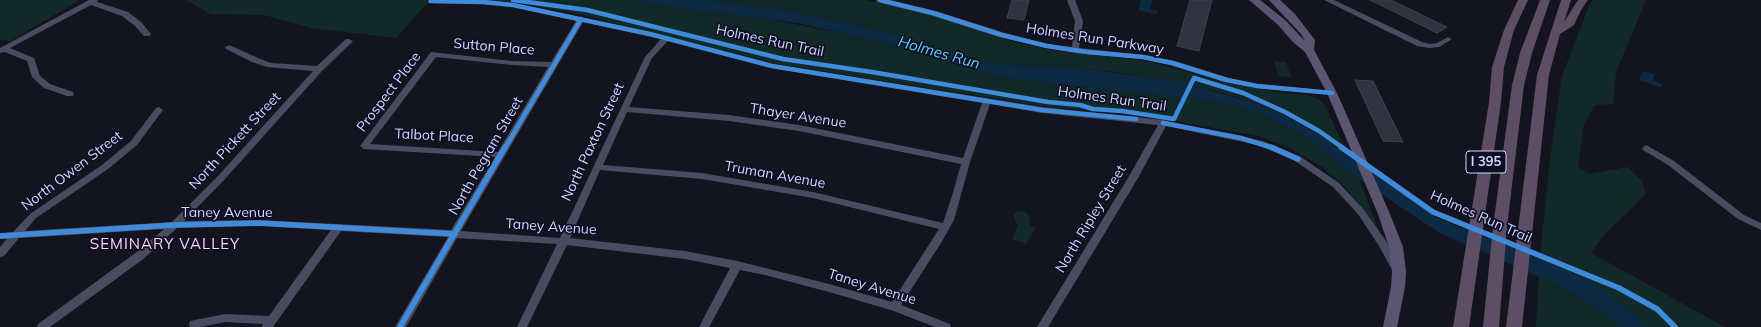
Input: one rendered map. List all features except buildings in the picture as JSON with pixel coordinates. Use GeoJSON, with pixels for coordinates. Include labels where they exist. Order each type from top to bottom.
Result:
{"type":"FeatureCollection","features":[{"type":"Feature","properties":{"kind":"highway","name":"I 395"},"geometry":{"type":"LineString","coordinates":[[1461,327],[1495,102],[1498,67],[1512,24],[1523,0]]}},
{"type":"Feature","properties":{"kind":"highway"},"geometry":{"type":"LineString","coordinates":[[1491,327],[1500,227],[1518,85],[1526,53],[1545,0]]}},
{"type":"Feature","properties":{"kind":"highway"},"geometry":{"type":"LineString","coordinates":[[1514,327],[1543,76],[1555,32],[1566,0]]}},
{"type":"Feature","properties":{"kind":"highway"},"geometry":{"type":"LineString","coordinates":[[1555,32],[1570,23],[1576,9],[1583,0]]}},
{"type":"Feature","properties":{"kind":"main road"},"geometry":{"type":"LineString","coordinates":[[1254,0],[1281,22],[1298,41],[1309,50],[1332,93],[1375,193],[1396,247],[1398,287],[1390,327]]}},
{"type":"Feature","properties":{"kind":"main road"},"geometry":{"type":"LineString","coordinates":[[1274,0],[1291,16],[1308,36],[1310,40],[1309,50]]}},
{"type":"Feature","properties":{"kind":"street","name":"Holmes Run Parkway"},"geometry":{"type":"LineString","coordinates":[[880,0],[933,13],[1020,40],[1075,51],[1143,57],[1172,63],[1227,80],[1257,86],[1332,93]]}},
{"type":"Feature","properties":{"kind":"street"},"geometry":{"type":"LineString","coordinates":[[1071,0],[1079,21],[1075,51]]}},
{"type":"Feature","properties":{"kind":"street"},"geometry":{"type":"LineString","coordinates":[[1328,0],[1420,44],[1430,46],[1439,45],[1448,39]]}},
{"type":"Feature","properties":{"kind":"street"},"geometry":{"type":"LineString","coordinates":[[2,50],[93,1],[125,14],[148,34]]}},
{"type":"Feature","properties":{"kind":"street"},"geometry":{"type":"LineString","coordinates":[[431,1],[498,3],[581,19],[772,66],[1058,112],[1163,123],[1241,138],[1271,147],[1298,159],[1331,181],[1357,207],[1383,244],[1398,272]]}},
{"type":"Feature","properties":{"kind":"street","name":"North Pegram Street"},"geometry":{"type":"LineString","coordinates":[[400,327],[581,19]]}},
{"type":"Feature","properties":{"kind":"street","name":"North Paxton Street"},"geometry":{"type":"LineString","coordinates":[[522,327],[564,241],[569,227],[649,57],[666,39]]}},
{"type":"Feature","properties":{"kind":"street","name":"North Pickett Street"},"geometry":{"type":"LineString","coordinates":[[42,327],[138,257],[175,225],[221,178],[319,69],[349,41]]}},
{"type":"Feature","properties":{"kind":"street"},"geometry":{"type":"LineString","coordinates":[[229,47],[264,64],[319,69]]}},
{"type":"Feature","properties":{"kind":"street"},"geometry":{"type":"LineString","coordinates":[[2,50],[31,60],[36,76],[47,86],[70,94]]}},
{"type":"Feature","properties":{"kind":"street","name":"Sutton Place"},"geometry":{"type":"LineString","coordinates":[[434,54],[512,63],[553,65]]}},
{"type":"Feature","properties":{"kind":"street","name":"Prospect Place"},"geometry":{"type":"LineString","coordinates":[[364,146],[434,54]]}},
{"type":"Feature","properties":{"kind":"street"},"geometry":{"type":"LineString","coordinates":[[894,307],[945,228],[957,196],[966,162],[987,101]]}},
{"type":"Feature","properties":{"kind":"street","name":"Thayer Avenue"},"geometry":{"type":"LineString","coordinates":[[625,109],[722,117],[792,127],[966,162]]}},
{"type":"Feature","properties":{"kind":"street","name":"North Owen Street"},"geometry":{"type":"LineString","coordinates":[[0,253],[14,235],[44,208],[105,167],[124,152],[145,130],[159,110]]}},
{"type":"Feature","properties":{"kind":"street","name":"North Ripley Street"},"geometry":{"type":"LineString","coordinates":[[1042,327],[1133,178],[1163,123]]}},
{"type":"Feature","properties":{"kind":"street","name":"Talbot Place"},"geometry":{"type":"LineString","coordinates":[[364,146],[502,154]]}},
{"type":"Feature","properties":{"kind":"street"},"geometry":{"type":"LineString","coordinates":[[1646,148],[1671,162],[1741,217],[1761,227]]}},
{"type":"Feature","properties":{"kind":"street","name":"Truman Avenue"},"geometry":{"type":"LineString","coordinates":[[598,167],[663,172],[813,195],[945,228]]}},
{"type":"Feature","properties":{"kind":"street","name":"Taney Avenue"},"geometry":{"type":"LineString","coordinates":[[0,236],[175,225],[258,223],[564,241],[677,254],[737,265],[822,286],[894,307],[946,327]]}},
{"type":"Feature","properties":{"kind":"street"},"geometry":{"type":"LineString","coordinates":[[194,324],[225,318],[269,324],[338,227]]}},
{"type":"Feature","properties":{"kind":"street"},"geometry":{"type":"LineString","coordinates":[[704,327],[737,265]]}},
{"type":"Feature","properties":{"kind":"green space"},"geometry":{"type":"Polygon","coordinates":[[[0,0],[80,0],[10,41],[0,39],[0,0]]]}},
{"type":"Feature","properties":{"kind":"green space"},"geometry":{"type":"Polygon","coordinates":[[[186,0],[430,0],[396,38],[311,28],[264,15],[211,14],[186,0]]]}},
{"type":"Feature","properties":{"kind":"green space"},"geometry":{"type":"Polygon","coordinates":[[[485,0],[632,0],[690,11],[769,19],[850,35],[904,48],[983,73],[1012,79],[1203,100],[1230,105],[1263,115],[1302,135],[1359,179],[1379,231],[1344,185],[1322,167],[1290,148],[1258,136],[1148,116],[1049,107],[778,64],[575,13],[513,2],[485,0]]]}},
{"type":"Feature","properties":{"kind":"green space"},"geometry":{"type":"Polygon","coordinates":[[[711,0],[865,0],[920,11],[1018,43],[1056,51],[1146,61],[1231,84],[1283,93],[1309,95],[1318,99],[1325,105],[1348,156],[1299,123],[1262,105],[1213,90],[1122,73],[1079,68],[1011,65],[970,59],[931,45],[884,31],[786,10],[711,0]]]}},
{"type":"Feature","properties":{"kind":"green space"},"geometry":{"type":"Polygon","coordinates":[[[1593,0],[1646,0],[1616,72],[1613,104],[1595,105],[1584,124],[1578,167],[1590,174],[1627,167],[1642,181],[1646,194],[1603,236],[1591,253],[1725,327],[1536,327],[1541,248],[1550,159],[1562,76],[1589,6],[1593,0]]]}},
{"type":"Feature","properties":{"kind":"green space"},"geometry":{"type":"Polygon","coordinates":[[[1274,61],[1286,62],[1291,77],[1279,76],[1274,61]]]}},
{"type":"Feature","properties":{"kind":"green space"},"geometry":{"type":"Polygon","coordinates":[[[1019,211],[1025,212],[1029,216],[1030,226],[1035,228],[1026,244],[1012,239],[1018,225],[1014,218],[1014,214],[1019,211]]]}},
{"type":"Feature","properties":{"kind":"water","name":"Holmes Run"},"geometry":{"type":"Polygon","coordinates":[[[632,0],[711,0],[786,10],[884,31],[931,45],[970,59],[1011,65],[1079,68],[1182,82],[1261,105],[1299,123],[1323,138],[1437,218],[1570,271],[1604,289],[1649,327],[1619,327],[1608,315],[1566,289],[1438,232],[1359,179],[1302,135],[1263,115],[1230,105],[1203,100],[1012,79],[983,73],[904,48],[803,24],[690,11],[632,0]]]}},
{"type":"Feature","properties":{"kind":"water"},"geometry":{"type":"Polygon","coordinates":[[[1136,0],[1153,0],[1150,9],[1158,11],[1157,14],[1138,10],[1141,1],[1136,0]]]}},
{"type":"Feature","properties":{"kind":"water"},"geometry":{"type":"Polygon","coordinates":[[[1642,71],[1654,74],[1653,80],[1662,84],[1661,87],[1639,80],[1642,71]]]}},
{"type":"Feature","properties":{"kind":"cycle path","name":"Holmes Run Trail"},"geometry":{"type":"LineString","coordinates":[[513,0],[587,10],[783,59],[872,72],[1048,102],[1080,105],[1093,109],[1122,111],[1174,119],[1194,78],[1243,93],[1285,112],[1319,131],[1433,212],[1619,288],[1657,309],[1675,327]]}},
{"type":"Feature","properties":{"kind":"cycle path"},"geometry":{"type":"LineString","coordinates":[[880,0],[933,13],[1002,35],[1047,46],[1087,52],[1143,57],[1172,63],[1227,80],[1257,86],[1332,93]]}},
{"type":"Feature","properties":{"kind":"cycle path","name":"Holmes Run Trail"},"geometry":{"type":"LineString","coordinates":[[431,1],[483,2],[513,5],[650,34],[772,66],[1042,110],[1136,119]]}},
{"type":"Feature","properties":{"kind":"cycle path"},"geometry":{"type":"LineString","coordinates":[[400,327],[581,19]]}},
{"type":"Feature","properties":{"kind":"cycle path"},"geometry":{"type":"LineString","coordinates":[[1163,123],[1241,138],[1271,147],[1298,159]]}},
{"type":"Feature","properties":{"kind":"cycle path"},"geometry":{"type":"LineString","coordinates":[[0,236],[175,225],[259,223],[455,234]]}},
{"type":"Feature","properties":{"kind":"district","name":"SEMINARY VALLEY"},"geometry":{"type":"Point","coordinates":[165,244]}}]}
